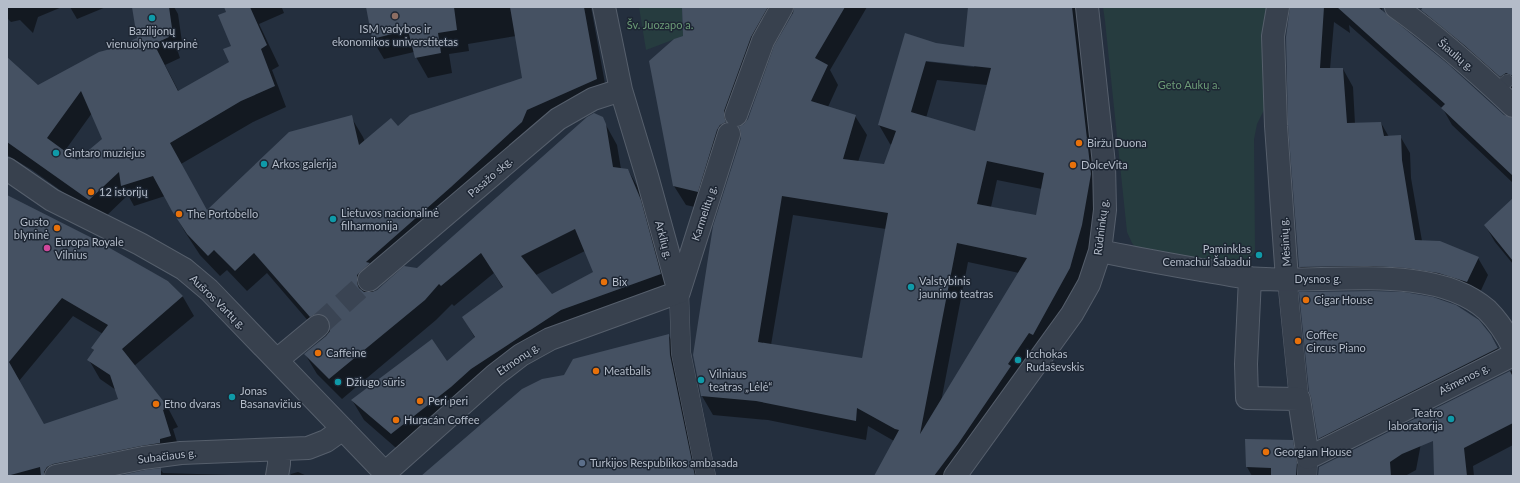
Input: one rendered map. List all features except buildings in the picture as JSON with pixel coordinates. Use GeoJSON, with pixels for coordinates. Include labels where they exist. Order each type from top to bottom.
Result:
{"type":"FeatureCollection","features":[{"type":"Feature","properties":{"kind":"street","name":"Arklių g."},"geometry":{"type":"LineString","coordinates":[[604,7],[621,90],[647,176],[679,292],[681,353],[706,476]]}},
{"type":"Feature","properties":{"kind":"street","name":"Karmelitų g."},"geometry":{"type":"LineString","coordinates":[[679,292],[732,125],[763,40],[782,7]]}},
{"type":"Feature","properties":{"kind":"street","name":"Rūdninkų g."},"geometry":{"type":"LineString","coordinates":[[955,476],[1072,314],[1089,284],[1100,251],[1105,210],[1104,164],[1087,7]]}},
{"type":"Feature","properties":{"kind":"street","name":"Mėsinių g."},"geometry":{"type":"LineString","coordinates":[[1278,7],[1273,36],[1287,279],[1299,399],[1308,467]]}},
{"type":"Feature","properties":{"kind":"street","name":"Šiaulių g."},"geometry":{"type":"LineString","coordinates":[[1396,7],[1422,26],[1470,66],[1502,86],[1513,106]]}},
{"type":"Feature","properties":{"kind":"street","name":"Pasažo skg."},"geometry":{"type":"LineString","coordinates":[[370,280],[558,119],[593,99],[621,90]]}},
{"type":"Feature","properties":{"kind":"street","name":"Aušros Vartų g."},"geometry":{"type":"LineString","coordinates":[[7,170],[52,200],[140,244],[184,269],[209,290],[386,474]]}},
{"type":"Feature","properties":{"kind":"street","name":"Dysnos g."},"geometry":{"type":"LineString","coordinates":[[1100,251],[1250,278],[1394,279],[1450,288],[1472,299],[1487,310],[1502,328],[1513,347]]}},
{"type":"Feature","properties":{"kind":"street"},"geometry":{"type":"LineString","coordinates":[[1250,278],[1246,398],[1299,399]]}},
{"type":"Feature","properties":{"kind":"street","name":"Etmonų g."},"geometry":{"type":"LineString","coordinates":[[386,474],[495,375],[521,355],[550,339],[679,292]]}},
{"type":"Feature","properties":{"kind":"street"},"geometry":{"type":"LineString","coordinates":[[277,360],[318,326]]}},
{"type":"Feature","properties":{"kind":"street","name":"Ašmenos g."},"geometry":{"type":"LineString","coordinates":[[1308,467],[1513,355]]}},
{"type":"Feature","properties":{"kind":"street","name":"Subačiaus g."},"geometry":{"type":"LineString","coordinates":[[56,476],[158,456],[210,451],[308,448],[326,441],[343,429]]}},
{"type":"Feature","properties":{"kind":"street"},"geometry":{"type":"LineString","coordinates":[[277,476],[280,464],[279,450]]}},
{"type":"Feature","properties":{"kind":"green space","name":"Šv. Juozapo a."},"geometry":{"type":"Polygon","coordinates":[[[639,7],[682,7],[683,36],[646,50],[639,7]]]}},
{"type":"Feature","properties":{"kind":"green space","name":"Geto Aukų a."},"geometry":{"type":"Polygon","coordinates":[[[1103,7],[1269,7],[1267,104],[1257,124],[1254,139],[1255,252],[1247,261],[1205,259],[1137,249],[1132,243],[1127,232],[1103,7]]]}},
{"type":"Feature","properties":{"kind":"tunnel"},"geometry":{"type":"LineString","coordinates":[[318,326],[369,280]]}},
{"type":"Feature","properties":{"kind":"place","name":"ISM vadybos ir ekonomikos universtitetas"},"geometry":{"type":"Point","coordinates":[395,16]}},
{"type":"Feature","properties":{"kind":"place","name":"Bazilijonų vienuolyno varpinė"},"geometry":{"type":"Point","coordinates":[152,18]}},
{"type":"Feature","properties":{"kind":"place","name":"Biržu Duona"},"geometry":{"type":"Point","coordinates":[1079,143]}},
{"type":"Feature","properties":{"kind":"place","name":"Gintaro muziejus"},"geometry":{"type":"Point","coordinates":[56,153]}},
{"type":"Feature","properties":{"kind":"place","name":"Arkos galerija"},"geometry":{"type":"Point","coordinates":[264,164]}},
{"type":"Feature","properties":{"kind":"place","name":"DolceVita"},"geometry":{"type":"Point","coordinates":[1073,165]}},
{"type":"Feature","properties":{"kind":"place","name":"12 istorijų"},"geometry":{"type":"Point","coordinates":[91,192]}},
{"type":"Feature","properties":{"kind":"place","name":"The Portobello"},"geometry":{"type":"Point","coordinates":[179,214]}},
{"type":"Feature","properties":{"kind":"place","name":"Lietuvos nacionalinė filharmonija"},"geometry":{"type":"Point","coordinates":[333,219]}},
{"type":"Feature","properties":{"kind":"place","name":"Gusto blyninė"},"geometry":{"type":"Point","coordinates":[57,228]}},
{"type":"Feature","properties":{"kind":"place","name":"Europa Royale Vilnius"},"geometry":{"type":"Point","coordinates":[47,248]}},
{"type":"Feature","properties":{"kind":"place","name":"Paminklas Cemachui Šabadui"},"geometry":{"type":"Point","coordinates":[1259,255]}},
{"type":"Feature","properties":{"kind":"place","name":"Bix"},"geometry":{"type":"Point","coordinates":[604,282]}},
{"type":"Feature","properties":{"kind":"place","name":"Valstybinis jaunimo teatras"},"geometry":{"type":"Point","coordinates":[911,287]}},
{"type":"Feature","properties":{"kind":"place","name":"Cigar House"},"geometry":{"type":"Point","coordinates":[1306,300]}},
{"type":"Feature","properties":{"kind":"place","name":"Coffee Circus Piano"},"geometry":{"type":"Point","coordinates":[1298,341]}},
{"type":"Feature","properties":{"kind":"place","name":"Caffeine"},"geometry":{"type":"Point","coordinates":[318,353]}},
{"type":"Feature","properties":{"kind":"place","name":"Icchokas Rudaševskis"},"geometry":{"type":"Point","coordinates":[1018,360]}},
{"type":"Feature","properties":{"kind":"place","name":"Meatballs"},"geometry":{"type":"Point","coordinates":[596,371]}},
{"type":"Feature","properties":{"kind":"place","name":"Vilniaus teatras „Lėlė“"},"geometry":{"type":"Point","coordinates":[701,380]}},
{"type":"Feature","properties":{"kind":"place","name":"Džiugo sūris"},"geometry":{"type":"Point","coordinates":[338,382]}},
{"type":"Feature","properties":{"kind":"place","name":"Jonas Basanavičius"},"geometry":{"type":"Point","coordinates":[232,397]}},
{"type":"Feature","properties":{"kind":"place","name":"Peri peri"},"geometry":{"type":"Point","coordinates":[420,401]}},
{"type":"Feature","properties":{"kind":"place","name":"Etno dvaras"},"geometry":{"type":"Point","coordinates":[156,404]}},
{"type":"Feature","properties":{"kind":"place","name":"Teatro laboratorija"},"geometry":{"type":"Point","coordinates":[1451,419]}},
{"type":"Feature","properties":{"kind":"place","name":"Huracán Coffee"},"geometry":{"type":"Point","coordinates":[396,420]}},
{"type":"Feature","properties":{"kind":"place","name":"Georgian House"},"geometry":{"type":"Point","coordinates":[1266,452]}},
{"type":"Feature","properties":{"kind":"place","name":"Turkijos Respublikos ambasada"},"geometry":{"type":"Point","coordinates":[582,463]}}]}
